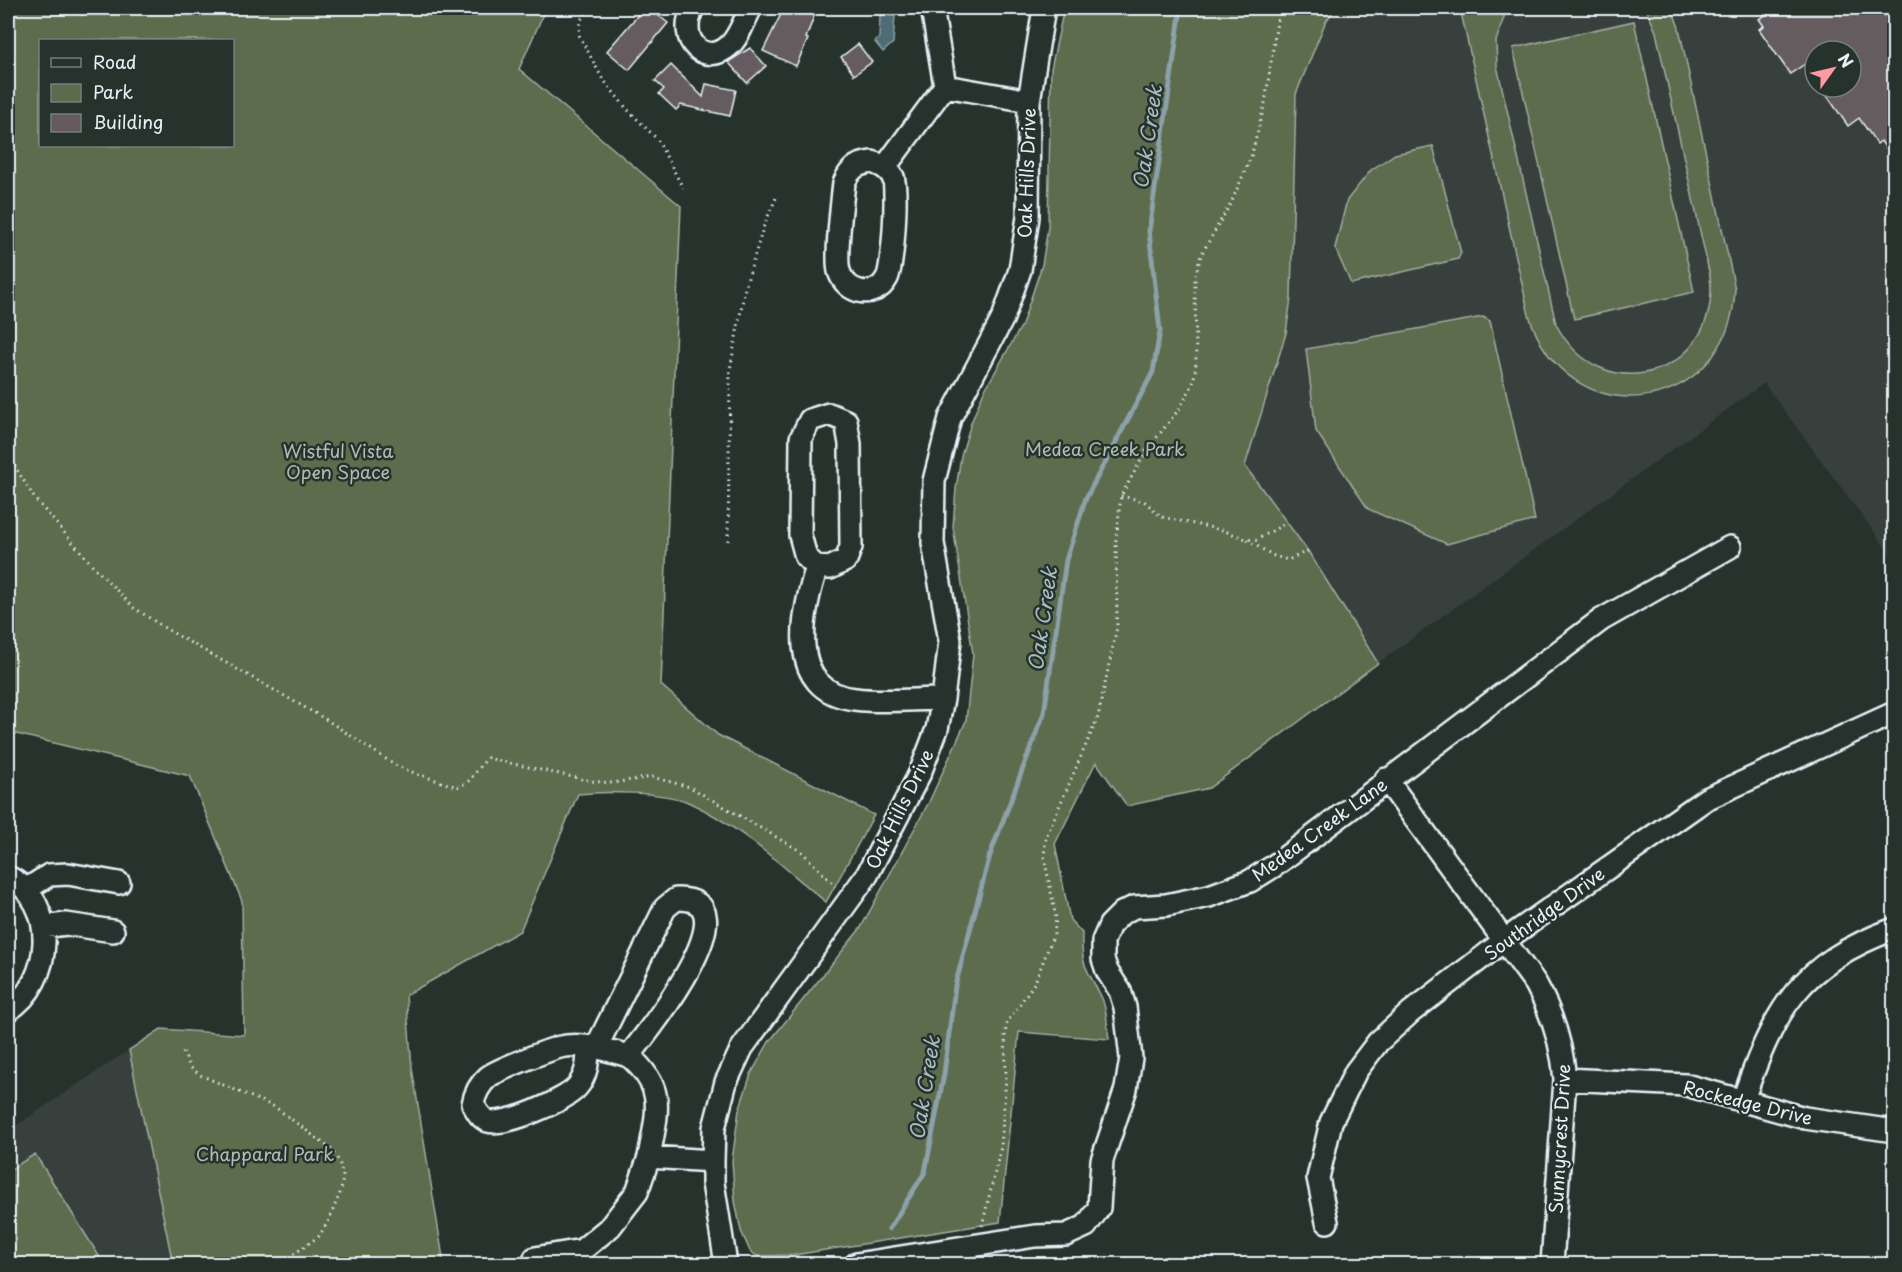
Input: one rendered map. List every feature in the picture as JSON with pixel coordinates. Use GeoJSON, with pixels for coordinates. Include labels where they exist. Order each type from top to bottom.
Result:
{"type":"FeatureCollection","features":[{"type":"Feature","properties":{"kind":"street"},"geometry":{"type":"LineString","coordinates":[[693,8],[687,19],[688,37],[696,48],[704,52],[718,52],[731,45],[750,8]]}},
{"type":"Feature","properties":{"kind":"street"},"geometry":{"type":"LineString","coordinates":[[885,166],[945,86],[932,8]]}},
{"type":"Feature","properties":{"kind":"street","name":"Oak Hills Drive"},"geometry":{"type":"LineString","coordinates":[[726,1264],[713,1161],[714,1128],[726,1082],[742,1048],[849,903],[920,774],[937,729],[950,641],[933,543],[934,481],[950,418],[1003,318],[1020,270],[1028,217],[1029,101],[1044,8]]}},
{"type":"Feature","properties":{"kind":"street"},"geometry":{"type":"LineString","coordinates":[[945,86],[1029,101]]}},
{"type":"Feature","properties":{"kind":"street"},"geometry":{"type":"LineString","coordinates":[[872,162],[885,166],[896,185],[890,269],[881,286],[873,291],[860,292],[844,284],[838,269],[844,183],[850,171],[858,164],[872,162]]}},
{"type":"Feature","properties":{"kind":"street"},"geometry":{"type":"LineString","coordinates":[[829,414],[846,421],[850,444],[851,548],[846,560],[839,565],[830,568],[817,567],[806,557],[800,535],[801,438],[810,420],[829,414]]}},
{"type":"Feature","properties":{"kind":"street","name":"Medea Creek Lane"},"geometry":{"type":"LineString","coordinates":[[856,1264],[1025,1238],[1066,1235],[1086,1226],[1099,1208],[1102,1160],[1126,1089],[1131,1058],[1125,1007],[1120,991],[1102,959],[1103,941],[1110,925],[1122,913],[1134,907],[1166,905],[1209,896],[1250,881],[1275,866],[1386,779],[1601,620],[1730,547]]}},
{"type":"Feature","properties":{"kind":"street"},"geometry":{"type":"LineString","coordinates":[[817,567],[806,601],[802,641],[806,662],[820,683],[838,695],[855,699],[943,699]]}},
{"type":"Feature","properties":{"kind":"street","name":"Southridge Drive"},"geometry":{"type":"LineString","coordinates":[[1327,1222],[1318,1178],[1332,1122],[1356,1071],[1378,1042],[1411,1012],[1505,940],[1706,799],[1752,775],[1888,718],[1894,713]]}},
{"type":"Feature","properties":{"kind":"street","name":"Sunnycrest Drive"},"geometry":{"type":"LineString","coordinates":[[1386,779],[1505,940],[1536,984],[1552,1013],[1563,1050],[1566,1080],[1552,1264]]}},
{"type":"Feature","properties":{"kind":"street"},"geometry":{"type":"LineString","coordinates":[[27,890],[49,875],[68,874],[119,883]]}},
{"type":"Feature","properties":{"kind":"street"},"geometry":{"type":"LineString","coordinates":[[8,877],[27,890],[36,905],[43,927],[42,966],[34,986],[8,1010]]}},
{"type":"Feature","properties":{"kind":"street"},"geometry":{"type":"LineString","coordinates":[[535,1258],[582,1250],[610,1227],[637,1192],[649,1158],[657,1115],[655,1088],[646,1071],[628,1056],[592,1048],[561,1047],[490,1075],[475,1092],[473,1104],[478,1114],[489,1122],[506,1122],[567,1097],[584,1077],[592,1048],[665,908],[676,898],[691,898],[701,903],[706,913],[707,928],[668,1007],[628,1056]]}},
{"type":"Feature","properties":{"kind":"street"},"geometry":{"type":"LineString","coordinates":[[43,927],[66,924],[114,930]]}},
{"type":"Feature","properties":{"kind":"street"},"geometry":{"type":"LineString","coordinates":[[1743,1100],[1770,1028],[1793,994],[1822,965],[1844,951],[1894,929]]}},
{"type":"Feature","properties":{"kind":"street","name":"Rockedge Drive"},"geometry":{"type":"LineString","coordinates":[[1566,1080],[1686,1085],[1805,1118],[1894,1131]]}},
{"type":"Feature","properties":{"kind":"street"},"geometry":{"type":"LineString","coordinates":[[649,1158],[713,1161]]}},
{"type":"Feature","properties":{"kind":"path"},"geometry":{"type":"LineString","coordinates":[[589,8],[580,21],[579,35],[602,78],[627,110],[657,139],[683,188]]}},
{"type":"Feature","properties":{"kind":"path"},"geometry":{"type":"LineString","coordinates":[[981,1231],[1000,1147],[1006,1076],[1005,1033],[1008,1021],[1035,982],[1054,934],[1056,918],[1044,856],[1046,837],[1098,717],[1117,627],[1116,539],[1121,496],[1146,451],[1180,408],[1193,384],[1196,366],[1195,277],[1201,255],[1232,201],[1251,157],[1265,103],[1279,8]]}},
{"type":"Feature","properties":{"kind":"path"},"geometry":{"type":"LineString","coordinates":[[728,541],[730,370],[745,288],[763,228],[776,198]]}},
{"type":"Feature","properties":{"kind":"path"},"geometry":{"type":"LineString","coordinates":[[8,455],[34,499],[134,608],[168,630],[327,720],[395,765],[440,783],[457,787],[468,782],[487,758],[591,781],[612,783],[652,777],[690,787],[802,852],[849,903]]}},
{"type":"Feature","properties":{"kind":"path"},"geometry":{"type":"LineString","coordinates":[[1121,496],[1144,501],[1162,517],[1222,530],[1246,539],[1274,556],[1288,560],[1308,551]]}},
{"type":"Feature","properties":{"kind":"path"},"geometry":{"type":"LineString","coordinates":[[1246,539],[1256,540],[1286,523]]}},
{"type":"Feature","properties":{"kind":"path"},"geometry":{"type":"LineString","coordinates":[[183,1052],[190,1067],[200,1075],[275,1107],[331,1149],[339,1161],[343,1175],[341,1191],[328,1222],[319,1236],[280,1264]]}},
{"type":"Feature","properties":{"kind":"shaded area"},"geometry":{"type":"Polygon","coordinates":[[[1335,8],[1894,8],[1894,559],[1764,383],[1378,663],[1308,551],[1245,466],[1286,333],[1291,298],[1296,94],[1325,23],[1335,8]]]}},
{"type":"Feature","properties":{"kind":"shaded area"},"geometry":{"type":"Polygon","coordinates":[[[129,1050],[173,1264],[8,1264],[8,1131],[129,1050]]]}},
{"type":"Feature","properties":{"kind":"green space","name":"Wistful Vista Open Space"},"geometry":{"type":"Polygon","coordinates":[[[8,8],[546,8],[519,69],[681,206],[661,685],[718,735],[874,815],[826,902],[743,835],[707,811],[688,802],[650,794],[578,794],[520,931],[406,995],[412,1068],[444,1264],[173,1264],[129,1050],[161,1029],[244,1035],[242,901],[190,776],[8,732],[8,8]]]}},
{"type":"Feature","properties":{"kind":"green space","name":"Medea Creek Park"},"geometry":{"type":"Polygon","coordinates":[[[1064,8],[1335,8],[1325,23],[1296,94],[1291,298],[1286,333],[1245,466],[1308,551],[1378,663],[1209,788],[1127,806],[1096,762],[1055,844],[1070,920],[1082,933],[1082,953],[1088,972],[1103,1000],[1109,1039],[1019,1032],[1000,1222],[794,1255],[757,1256],[750,1251],[741,1231],[735,1201],[732,1161],[739,1110],[751,1074],[769,1042],[860,929],[929,802],[966,721],[973,654],[953,527],[956,489],[961,456],[971,423],[983,393],[1022,325],[1042,265],[1048,227],[1051,69],[1064,8]]]}},
{"type":"Feature","properties":{"kind":"green space"},"geometry":{"type":"Polygon","coordinates":[[[1460,8],[1507,8],[1496,41],[1497,66],[1556,324],[1576,352],[1601,368],[1628,374],[1654,370],[1678,358],[1697,338],[1709,310],[1710,276],[1656,32],[1646,8],[1672,8],[1679,28],[1735,289],[1726,332],[1706,364],[1677,386],[1644,396],[1609,395],[1576,381],[1548,354],[1529,315],[1460,8]]]}},
{"type":"Feature","properties":{"kind":"green space"},"geometry":{"type":"Polygon","coordinates":[[[1634,21],[1694,292],[1574,319],[1513,48],[1634,21]]]}},
{"type":"Feature","properties":{"kind":"green space"},"geometry":{"type":"Polygon","coordinates":[[[1433,146],[1461,253],[1458,259],[1351,284],[1335,248],[1347,200],[1371,170],[1395,154],[1433,146]]]}},
{"type":"Feature","properties":{"kind":"green space"},"geometry":{"type":"Polygon","coordinates":[[[1483,317],[1490,321],[1535,520],[1447,544],[1368,509],[1316,431],[1306,349],[1483,317]]]}},
{"type":"Feature","properties":{"kind":"green space"},"geometry":{"type":"Polygon","coordinates":[[[35,1154],[104,1264],[8,1264],[8,1171],[35,1154]]]}},
{"type":"Feature","properties":{"kind":"water"},"geometry":{"type":"Polygon","coordinates":[[[880,15],[895,16],[893,43],[883,52],[875,42],[879,38],[880,15]]]}},
{"type":"Feature","properties":{"kind":"building"},"geometry":{"type":"Polygon","coordinates":[[[644,8],[649,8],[668,23],[629,70],[607,51],[644,8]]]}},
{"type":"Feature","properties":{"kind":"building"},"geometry":{"type":"Polygon","coordinates":[[[784,8],[817,8],[806,38],[808,39],[796,66],[763,51],[784,8]]]}},
{"type":"Feature","properties":{"kind":"building"},"geometry":{"type":"Polygon","coordinates":[[[1776,8],[1880,8],[1894,28],[1894,160],[1881,141],[1877,144],[1859,118],[1848,126],[1829,99],[1863,99],[1863,39],[1803,39],[1803,65],[1790,74],[1759,29],[1764,26],[1759,19],[1776,8]]]}},
{"type":"Feature","properties":{"kind":"building"},"geometry":{"type":"Polygon","coordinates":[[[858,44],[872,62],[854,75],[841,57],[858,44]]]}},
{"type":"Feature","properties":{"kind":"building"},"geometry":{"type":"Polygon","coordinates":[[[750,48],[766,66],[747,83],[728,62],[750,48]]]}},
{"type":"Feature","properties":{"kind":"building"},"geometry":{"type":"Polygon","coordinates":[[[671,65],[703,97],[706,84],[736,90],[730,116],[681,105],[676,110],[659,94],[664,89],[655,81],[671,65]]]}},
{"type":"Feature","properties":{"kind":"waterway","name":"Oak Creek"},"geometry":{"type":"LineString","coordinates":[[889,1229],[925,1172],[944,1074],[955,986],[990,855],[1044,713],[1066,560],[1086,498],[1153,372],[1160,331],[1149,231],[1181,8]]}},
{"type":"Feature","properties":{"kind":"park label","name":"Chapparal Park"},"geometry":{"type":"Point","coordinates":[265,1153]}}]}
